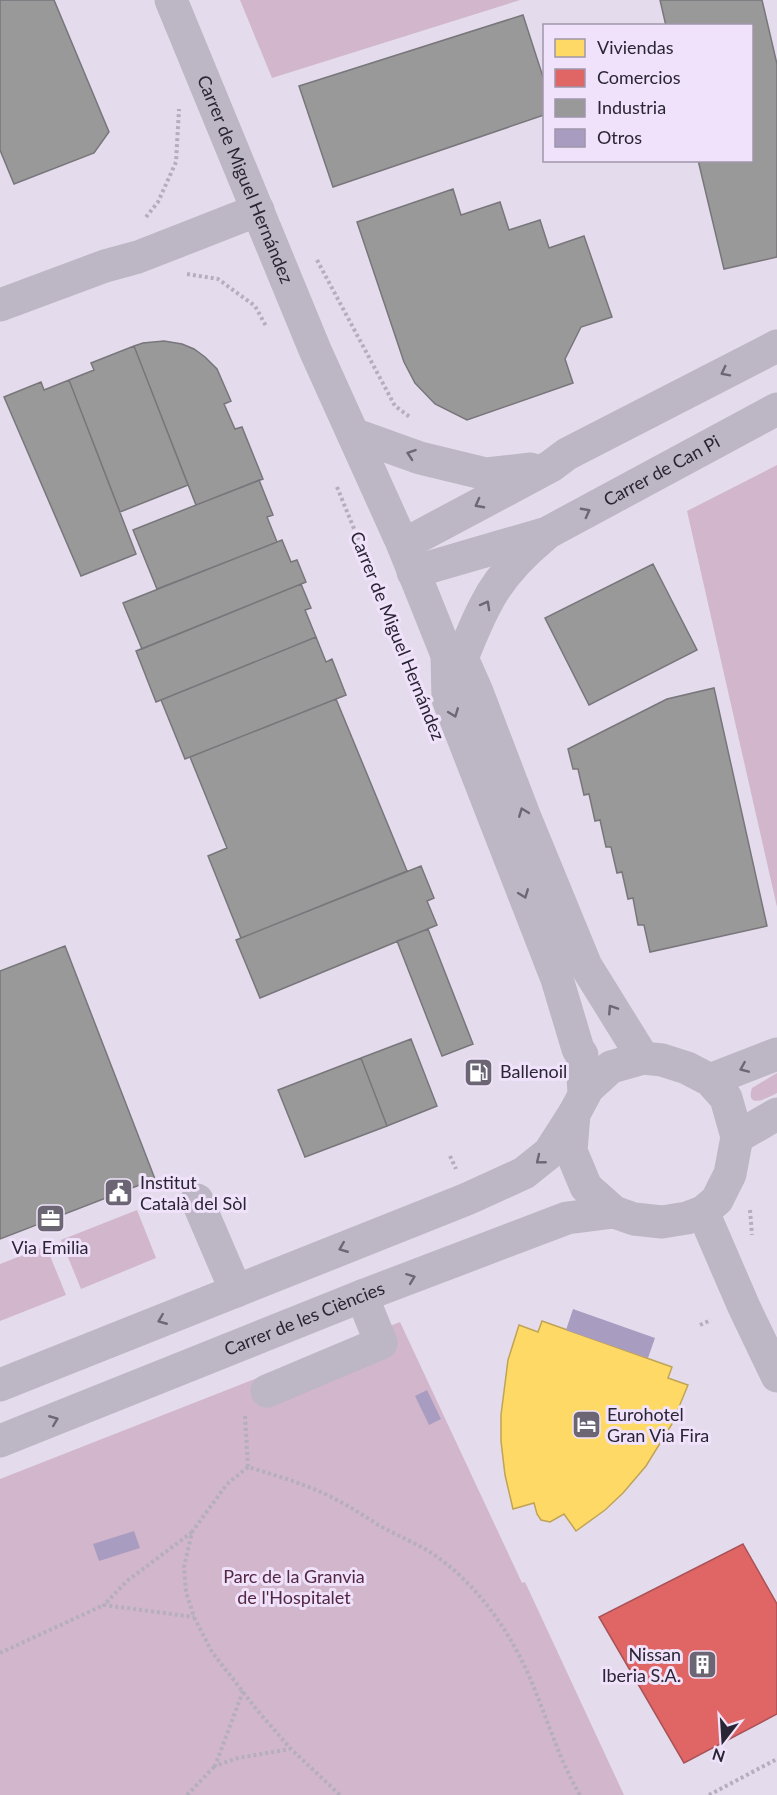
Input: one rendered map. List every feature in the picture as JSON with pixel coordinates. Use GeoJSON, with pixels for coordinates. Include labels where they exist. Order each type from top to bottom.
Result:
{"type":"FeatureCollection","features":[{"type":"Feature","properties":{"kind":"street","name":"Carrer de Miguel Hernández"},"geometry":{"type":"LineString","coordinates":[[171,0],[315,350],[454,657],[477,692],[586,966],[643,1058]]}},
{"type":"Feature","properties":{"kind":"street"},"geometry":{"type":"LineString","coordinates":[[0,305],[105,266],[138,257],[258,210]]}},
{"type":"Feature","properties":{"kind":"street"},"geometry":{"type":"LineString","coordinates":[[408,559],[567,454],[777,346]]}},
{"type":"Feature","properties":{"kind":"street","name":"Carrer de Can Pi"},"geometry":{"type":"LineString","coordinates":[[454,657],[504,578],[529,548],[547,533],[777,409]]}},
{"type":"Feature","properties":{"kind":"street"},"geometry":{"type":"LineString","coordinates":[[353,434],[420,458],[486,474],[551,466]]}},
{"type":"Feature","properties":{"kind":"street","name":"Carrer de Can Pi"},"geometry":{"type":"LineString","coordinates":[[408,559],[547,533]]}},
{"type":"Feature","properties":{"kind":"street","name":"Carrer de Miguel Hernández"},"geometry":{"type":"LineString","coordinates":[[454,657],[448,699],[557,979],[578,1049],[582,1055],[579,1104]]}},
{"type":"Feature","properties":{"kind":"street"},"geometry":{"type":"LineString","coordinates":[[710,1080],[777,1054]]}},
{"type":"Feature","properties":{"kind":"street"},"geometry":{"type":"LineString","coordinates":[[0,1385],[467,1199],[524,1173],[549,1153],[588,1088],[611,1067],[643,1058],[662,1060],[687,1068],[710,1080],[726,1098],[737,1137],[730,1174],[717,1200],[703,1212],[687,1218],[662,1222],[634,1219],[614,1212],[586,1187],[571,1151],[579,1104]]}},
{"type":"Feature","properties":{"kind":"street"},"geometry":{"type":"LineString","coordinates":[[737,1137],[777,1114]]}},
{"type":"Feature","properties":{"kind":"street"},"geometry":{"type":"LineString","coordinates":[[197,1200],[236,1291]]}},
{"type":"Feature","properties":{"kind":"street","name":"Carrer de les Ciències"},"geometry":{"type":"LineString","coordinates":[[0,1441],[362,1296],[567,1218],[614,1212]]}},
{"type":"Feature","properties":{"kind":"street"},"geometry":{"type":"LineString","coordinates":[[703,1212],[777,1376]]}},
{"type":"Feature","properties":{"kind":"street"},"geometry":{"type":"LineString","coordinates":[[255,1398],[381,1343],[362,1296]]}},
{"type":"Feature","properties":{"kind":"path","name":"Carrer de Miguel Hernández"},"geometry":{"type":"LineString","coordinates":[[144,219],[158,202],[176,162],[179,107]]}},
{"type":"Feature","properties":{"kind":"path","name":"Carrer de Miguel Hernández"},"geometry":{"type":"LineString","coordinates":[[313,253],[395,405],[411,418]]}},
{"type":"Feature","properties":{"kind":"path"},"geometry":{"type":"LineString","coordinates":[[183,274],[218,279],[255,306],[271,334]]}},
{"type":"Feature","properties":{"kind":"path","name":"Carrer de Miguel Hernández"},"geometry":{"type":"LineString","coordinates":[[335,482],[415,680]]}},
{"type":"Feature","properties":{"kind":"path"},"geometry":{"type":"LineString","coordinates":[[700,1325],[711,1320]]}},
{"type":"Feature","properties":{"kind":"path"},"geometry":{"type":"LineString","coordinates":[[248,1467],[245,1415],[255,1398]]}},
{"type":"Feature","properties":{"kind":"path"},"geometry":{"type":"LineString","coordinates":[[0,1653],[104,1605],[127,1581],[192,1532],[227,1484],[248,1467]]}},
{"type":"Feature","properties":{"kind":"path"},"geometry":{"type":"LineString","coordinates":[[248,1467],[314,1489],[336,1499],[425,1550],[464,1580],[496,1618],[522,1662],[571,1780],[580,1795]]}},
{"type":"Feature","properties":{"kind":"path"},"geometry":{"type":"LineString","coordinates":[[192,1532],[184,1567],[186,1592],[194,1617],[212,1652],[291,1749],[340,1795]]}},
{"type":"Feature","properties":{"kind":"path"},"geometry":{"type":"LineString","coordinates":[[104,1605],[194,1617]]}},
{"type":"Feature","properties":{"kind":"path"},"geometry":{"type":"LineString","coordinates":[[188,1795],[215,1766],[243,1691]]}},
{"type":"Feature","properties":{"kind":"path"},"geometry":{"type":"LineString","coordinates":[[215,1766],[238,1758],[291,1749]]}},
{"type":"Feature","properties":{"kind":"path"},"geometry":{"type":"LineString","coordinates":[[709,1795],[777,1759]]}},
{"type":"Feature","properties":{"kind":"green space"},"geometry":{"type":"Polygon","coordinates":[[[240,0],[520,0],[272,78],[240,0]]]}},
{"type":"Feature","properties":{"kind":"green space"},"geometry":{"type":"Polygon","coordinates":[[[777,465],[777,907],[687,511],[777,465]]]}},
{"type":"Feature","properties":{"kind":"green space"},"geometry":{"type":"Polygon","coordinates":[[[777,1073],[777,1093],[754,1101],[751,1095],[752,1088],[777,1073]]]}},
{"type":"Feature","properties":{"kind":"green space"},"geometry":{"type":"Polygon","coordinates":[[[137,1210],[156,1258],[81,1289],[61,1240],[137,1210]]]}},
{"type":"Feature","properties":{"kind":"green space"},"geometry":{"type":"Polygon","coordinates":[[[46,1246],[66,1295],[0,1321],[0,1264],[46,1246]]]}},
{"type":"Feature","properties":{"kind":"green space","name":"Parc de la Granvia de l'Hospitalet"},"geometry":{"type":"Polygon","coordinates":[[[400,1322],[624,1795],[0,1795],[0,1479],[400,1322]]]}},
{"type":"Feature","properties":{"kind":"building: Viviendas","name":"Eurohotel Gran Via Fira"},"geometry":{"type":"Polygon","coordinates":[[[542,1321],[672,1367],[668,1378],[688,1385],[672,1424],[646,1466],[605,1510],[576,1531],[564,1514],[550,1522],[541,1520],[534,1503],[513,1509],[505,1475],[501,1415],[508,1360],[519,1325],[538,1332],[542,1321]]]}},
{"type":"Feature","properties":{"kind":"building: Comercios","name":"Nissan Iberia S.A."},"geometry":{"type":"Polygon","coordinates":[[[743,1544],[777,1604],[777,1714],[684,1763],[599,1617],[743,1544]]]}},
{"type":"Feature","properties":{"kind":"building: Industria"},"geometry":{"type":"Polygon","coordinates":[[[0,0],[54,0],[109,132],[94,153],[14,184],[0,150],[0,0]]]}},
{"type":"Feature","properties":{"kind":"building: Industria"},"geometry":{"type":"Polygon","coordinates":[[[660,0],[762,0],[777,64],[777,257],[724,269],[698,162],[753,162],[753,24],[666,24],[660,0]]]}},
{"type":"Feature","properties":{"kind":"building: Industria"},"geometry":{"type":"Polygon","coordinates":[[[523,15],[543,77],[543,115],[333,187],[299,86],[523,15]]]}},
{"type":"Feature","properties":{"kind":"building: Industria"},"geometry":{"type":"Polygon","coordinates":[[[453,189],[461,215],[500,202],[509,230],[540,220],[549,248],[584,236],[612,317],[581,327],[565,359],[573,383],[467,420],[435,404],[415,383],[404,362],[357,222],[453,189]]]}},
{"type":"Feature","properties":{"kind":"building: Industria"},"geometry":{"type":"Polygon","coordinates":[[[164,341],[194,349],[217,369],[231,401],[224,404],[235,429],[242,427],[263,479],[196,505],[134,346],[164,341]]]}},
{"type":"Feature","properties":{"kind":"building: Industria"},"geometry":{"type":"Polygon","coordinates":[[[134,346],[188,485],[120,512],[69,380],[94,370],[91,363],[134,346]]]}},
{"type":"Feature","properties":{"kind":"building: Industria"},"geometry":{"type":"Polygon","coordinates":[[[69,380],[136,554],[81,576],[4,397],[41,382],[44,390],[69,380]]]}},
{"type":"Feature","properties":{"kind":"building: Industria"},"geometry":{"type":"Polygon","coordinates":[[[259,480],[273,515],[267,517],[277,542],[157,589],[133,530],[259,480]]]}},
{"type":"Feature","properties":{"kind":"building: Industria"},"geometry":{"type":"Polygon","coordinates":[[[282,540],[291,562],[297,560],[306,582],[142,649],[123,603],[282,540]]]}},
{"type":"Feature","properties":{"kind":"building: Industria"},"geometry":{"type":"Polygon","coordinates":[[[653,564],[697,650],[589,705],[545,618],[653,564]]]}},
{"type":"Feature","properties":{"kind":"building: Industria"},"geometry":{"type":"Polygon","coordinates":[[[301,584],[311,608],[305,610],[316,637],[156,702],[136,651],[301,584]]]}},
{"type":"Feature","properties":{"kind":"building: Industria"},"geometry":{"type":"Polygon","coordinates":[[[316,637],[326,662],[332,659],[346,695],[185,759],[161,700],[316,637]]]}},
{"type":"Feature","properties":{"kind":"building: Industria"},"geometry":{"type":"Polygon","coordinates":[[[714,688],[767,926],[650,952],[644,925],[638,925],[633,898],[628,899],[622,872],[617,873],[611,847],[606,847],[600,820],[595,821],[589,794],[584,795],[578,769],[573,769],[568,749],[667,699],[714,688]]]}},
{"type":"Feature","properties":{"kind":"building: Industria"},"geometry":{"type":"Polygon","coordinates":[[[336,699],[407,871],[241,938],[208,856],[227,848],[190,757],[336,699]]]}},
{"type":"Feature","properties":{"kind":"building: Industria"},"geometry":{"type":"Polygon","coordinates":[[[421,866],[434,898],[427,901],[437,925],[260,998],[236,940],[421,866]]]}},
{"type":"Feature","properties":{"kind":"building: Industria"},"geometry":{"type":"Polygon","coordinates":[[[428,929],[473,1044],[442,1056],[397,941],[428,929]]]}},
{"type":"Feature","properties":{"kind":"building: Industria"},"geometry":{"type":"Polygon","coordinates":[[[65,946],[155,1179],[0,1239],[0,971],[65,946]]]}},
{"type":"Feature","properties":{"kind":"building: Industria"},"geometry":{"type":"Polygon","coordinates":[[[411,1039],[437,1106],[387,1126],[361,1058],[411,1039]]]}},
{"type":"Feature","properties":{"kind":"building: Industria"},"geometry":{"type":"Polygon","coordinates":[[[361,1058],[387,1126],[305,1157],[278,1090],[361,1058]]]}},
{"type":"Feature","properties":{"kind":"building: Otros"},"geometry":{"type":"Polygon","coordinates":[[[573,1309],[655,1338],[648,1358],[566,1330],[573,1309]]]}},
{"type":"Feature","properties":{"kind":"building: Otros"},"geometry":{"type":"Polygon","coordinates":[[[427,1390],[441,1419],[429,1425],[415,1396],[427,1390]]]}},
{"type":"Feature","properties":{"kind":"building: Otros"},"geometry":{"type":"Polygon","coordinates":[[[134,1531],[140,1548],[99,1561],[93,1544],[134,1531]]]}},
{"type":"Feature","properties":{"kind":"place","name":"Ballenoil"},"geometry":{"type":"Point","coordinates":[479,1072]}},
{"type":"Feature","properties":{"kind":"place","name":"Institut Català del Sòl"},"geometry":{"type":"Point","coordinates":[119,1193]}},
{"type":"Feature","properties":{"kind":"place","name":"Via Emilia"},"geometry":{"type":"Point","coordinates":[50,1219]}},
{"type":"Feature","properties":{"kind":"place","name":"Eurohotel Gran Via Fira"},"geometry":{"type":"Point","coordinates":[586,1425]}},
{"type":"Feature","properties":{"kind":"place","name":"Nissan Iberia S.A."},"geometry":{"type":"Point","coordinates":[702,1665]}}]}
